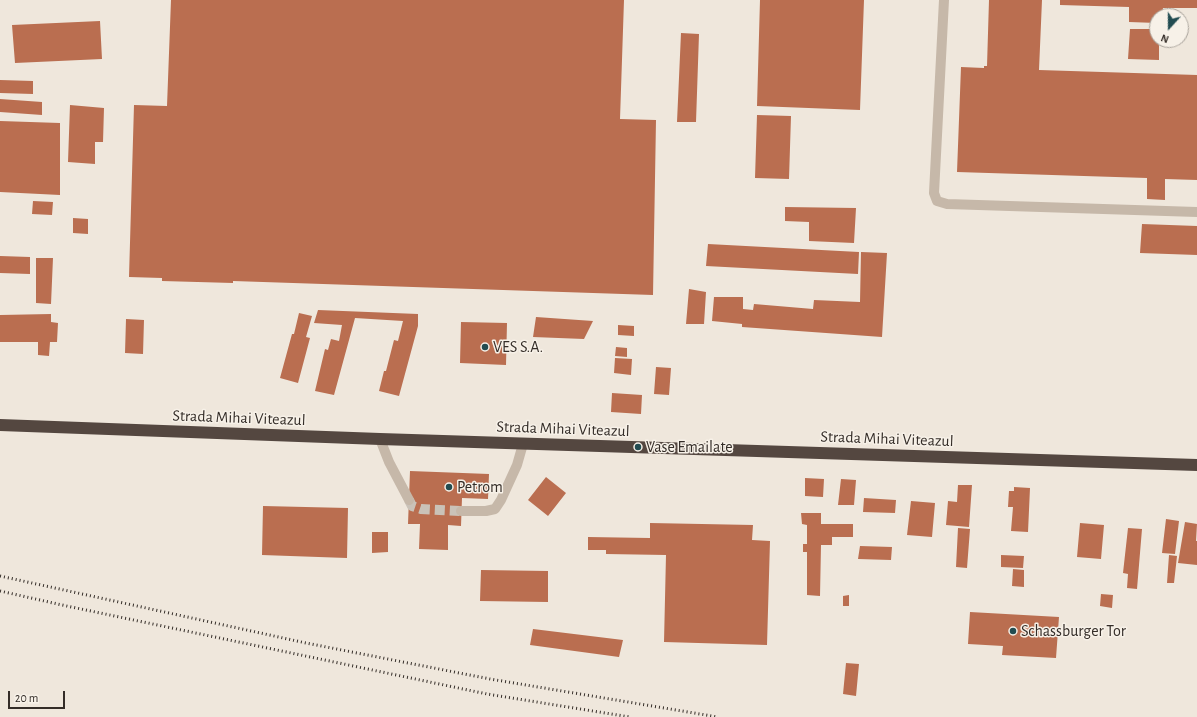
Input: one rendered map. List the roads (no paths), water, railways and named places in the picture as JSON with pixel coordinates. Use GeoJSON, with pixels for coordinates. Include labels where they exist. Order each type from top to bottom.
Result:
{"type":"FeatureCollection","features":[{"type":"Feature","properties":{"kind":"highway","name":"Strada Mihai Viteazul"},"geometry":{"type":"LineString","coordinates":[[0,425],[523,444],[1197,465]]}},
{"type":"Feature","properties":{"kind":"lane"},"geometry":{"type":"LineString","coordinates":[[944,0],[934,193],[937,201],[947,204],[1197,212]]}},
{"type":"Feature","properties":{"kind":"lane"},"geometry":{"type":"LineString","coordinates":[[380,439],[389,462],[409,500]]}},
{"type":"Feature","properties":{"kind":"lane"},"geometry":{"type":"LineString","coordinates":[[461,510],[486,511],[495,508],[501,500],[523,444]]}},
{"type":"Feature","properties":{"kind":"tunnel"},"geometry":{"type":"LineString","coordinates":[[409,500],[412,506],[421,509],[461,511]]}},
{"type":"Feature","properties":{"kind":"railway"},"geometry":{"type":"LineString","coordinates":[[0,576],[306,643],[490,679],[718,717]]}},
{"type":"Feature","properties":{"kind":"railway"},"geometry":{"type":"LineString","coordinates":[[0,591],[487,694],[630,717]]}},
{"type":"Feature","properties":{"kind":"place","name":"VES S.A."},"geometry":{"type":"Point","coordinates":[485,347]}},
{"type":"Feature","properties":{"kind":"place","name":"Vase Emailate"},"geometry":{"type":"Point","coordinates":[638,447]}},
{"type":"Feature","properties":{"kind":"place","name":"Petrom"},"geometry":{"type":"Point","coordinates":[449,487]}},
{"type":"Feature","properties":{"kind":"place","name":"Schassburger Tor"},"geometry":{"type":"Point","coordinates":[1013,631]}}]}
